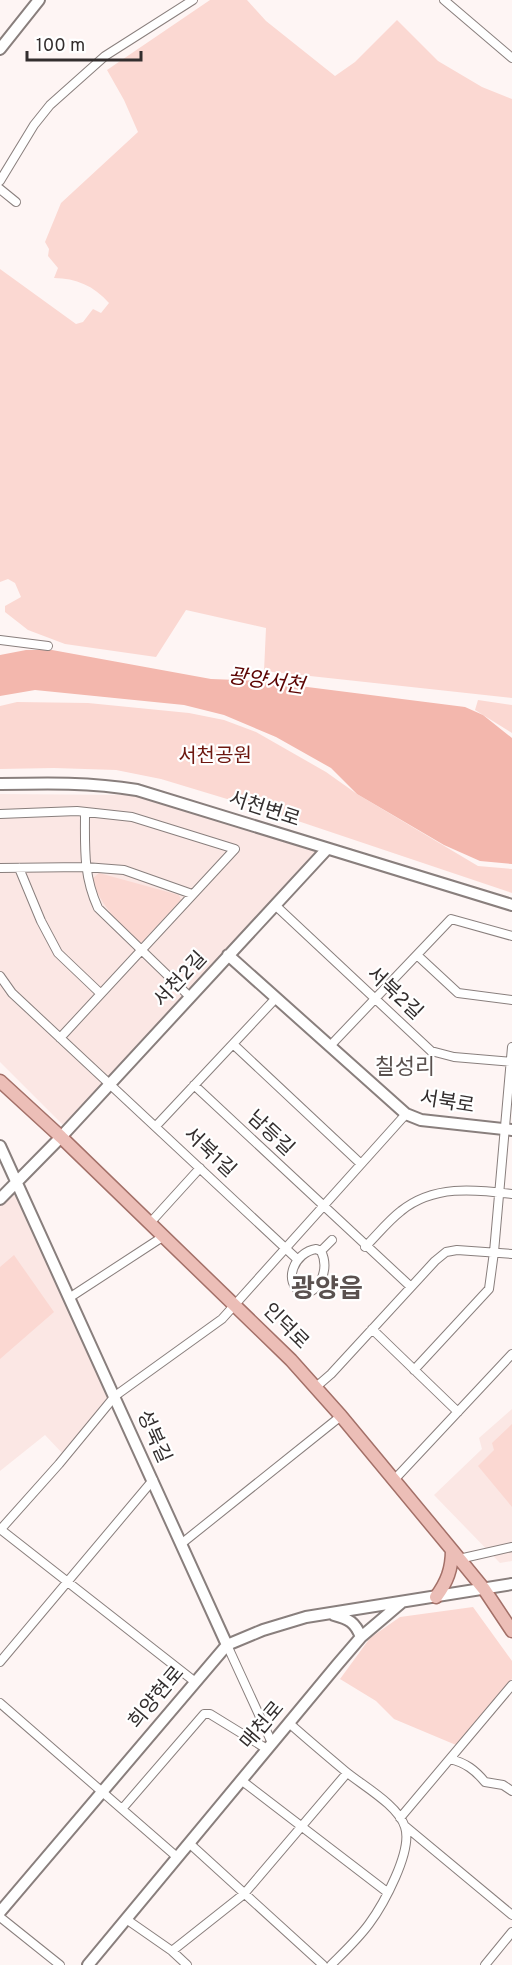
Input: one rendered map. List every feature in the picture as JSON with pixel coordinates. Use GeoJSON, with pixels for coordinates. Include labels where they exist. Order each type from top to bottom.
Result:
{"type":"FeatureCollection","features":[{"type":"Feature","properties":{"kind":"main road","name":"인덕로"},"geometry":{"type":"LineString","coordinates":[[0,1081],[150,1222],[316,1387],[484,1589],[512,1631]]}},
{"type":"Feature","properties":{"kind":"main road"},"geometry":{"type":"LineString","coordinates":[[436,1598],[446,1584],[455,1554]]}},
{"type":"Feature","properties":{"kind":"street"},"geometry":{"type":"LineString","coordinates":[[0,49],[39,0]]}},
{"type":"Feature","properties":{"kind":"street"},"geometry":{"type":"LineString","coordinates":[[0,181],[34,125],[50,105],[105,56],[193,0]]}},
{"type":"Feature","properties":{"kind":"street"},"geometry":{"type":"LineString","coordinates":[[444,0],[512,58]]}},
{"type":"Feature","properties":{"kind":"street"},"geometry":{"type":"LineString","coordinates":[[503,50],[512,44]]}},
{"type":"Feature","properties":{"kind":"street"},"geometry":{"type":"LineString","coordinates":[[0,189],[16,202]]}},
{"type":"Feature","properties":{"kind":"street"},"geometry":{"type":"LineString","coordinates":[[0,640],[48,646]]}},
{"type":"Feature","properties":{"kind":"street","name":"서천변로"},"geometry":{"type":"LineString","coordinates":[[0,784],[61,782],[106,784],[137,789],[512,905]]}},
{"type":"Feature","properties":{"kind":"street"},"geometry":{"type":"LineString","coordinates":[[0,814],[85,812],[132,817],[236,849],[60,1038]]}},
{"type":"Feature","properties":{"kind":"street"},"geometry":{"type":"LineString","coordinates":[[85,812],[85,867],[90,889],[99,908],[190,996]]}},
{"type":"Feature","properties":{"kind":"street","name":"서천2길"},"geometry":{"type":"LineString","coordinates":[[0,1199],[61,1137],[327,849]]}},
{"type":"Feature","properties":{"kind":"street"},"geometry":{"type":"LineString","coordinates":[[0,868],[85,867],[124,870],[192,894]]}},
{"type":"Feature","properties":{"kind":"street"},"geometry":{"type":"LineString","coordinates":[[19,868],[41,921],[58,953],[100,993]]}},
{"type":"Feature","properties":{"kind":"street","name":"서북2길"},"geometry":{"type":"LineString","coordinates":[[275,905],[431,1051],[454,1057],[511,1062]]}},
{"type":"Feature","properties":{"kind":"street"},"geometry":{"type":"LineString","coordinates":[[330,1046],[451,919],[512,936]]}},
{"type":"Feature","properties":{"kind":"street","name":"서북로"},"geometry":{"type":"LineString","coordinates":[[228,955],[406,1114],[421,1120],[509,1130]]}},
{"type":"Feature","properties":{"kind":"street"},"geometry":{"type":"LineString","coordinates":[[417,955],[458,993],[512,1000]]}},
{"type":"Feature","properties":{"kind":"street","name":"서북1길"},"geometry":{"type":"LineString","coordinates":[[0,976],[12,993],[297,1258]]}},
{"type":"Feature","properties":{"kind":"street"},"geometry":{"type":"LineString","coordinates":[[156,1126],[276,998]]}},
{"type":"Feature","properties":{"kind":"street","name":"남등길"},"geometry":{"type":"LineString","coordinates":[[233,1044],[361,1164]]}},
{"type":"Feature","properties":{"kind":"street"},"geometry":{"type":"LineString","coordinates":[[414,1370],[489,1289],[498,1192],[509,1130],[512,1047]]}},
{"type":"Feature","properties":{"kind":"street","name":"남등길"},"geometry":{"type":"LineString","coordinates":[[194,1085],[365,1247],[411,1287]]}},
{"type":"Feature","properties":{"kind":"street"},"geometry":{"type":"LineString","coordinates":[[194,1681],[0,1529],[59,1464],[115,1396],[222,1319],[406,1114]]}},
{"type":"Feature","properties":{"kind":"street","name":"성북길"},"geometry":{"type":"LineString","coordinates":[[0,1146],[227,1645],[269,1746]]}},
{"type":"Feature","properties":{"kind":"street"},"geometry":{"type":"LineString","coordinates":[[150,1222],[200,1168]]}},
{"type":"Feature","properties":{"kind":"street"},"geometry":{"type":"LineString","coordinates":[[365,1247],[400,1211],[436,1193],[452,1190],[512,1194]]}},
{"type":"Feature","properties":{"kind":"street"},"geometry":{"type":"LineString","coordinates":[[69,1298],[164,1236]]}},
{"type":"Feature","properties":{"kind":"street"},"geometry":{"type":"LineString","coordinates":[[321,1251],[332,1240]]}},
{"type":"Feature","properties":{"kind":"street"},"geometry":{"type":"LineString","coordinates":[[311,1250],[321,1251],[325,1269],[318,1284],[308,1293],[298,1292],[294,1286],[293,1272],[297,1258],[311,1250]]}},
{"type":"Feature","properties":{"kind":"street"},"geometry":{"type":"LineString","coordinates":[[316,1387],[332,1374],[435,1261],[446,1252],[457,1250],[512,1254]]}},
{"type":"Feature","properties":{"kind":"street"},"geometry":{"type":"LineString","coordinates":[[372,1329],[458,1412]]}},
{"type":"Feature","properties":{"kind":"street"},"geometry":{"type":"LineString","coordinates":[[394,1480],[512,1354]]}},
{"type":"Feature","properties":{"kind":"street"},"geometry":{"type":"LineString","coordinates":[[181,1544],[340,1416]]}},
{"type":"Feature","properties":{"kind":"street"},"geometry":{"type":"LineString","coordinates":[[0,1662],[153,1480]]}},
{"type":"Feature","properties":{"kind":"street"},"geometry":{"type":"LineString","coordinates":[[455,1554],[512,1547]]}},
{"type":"Feature","properties":{"kind":"street"},"geometry":{"type":"LineString","coordinates":[[401,1603],[512,1584]]}},
{"type":"Feature","properties":{"kind":"street","name":"희양현로"},"geometry":{"type":"LineString","coordinates":[[0,1914],[194,1681],[227,1645],[306,1617],[401,1603]]}},
{"type":"Feature","properties":{"kind":"street","name":"매천로"},"geometry":{"type":"LineString","coordinates":[[88,1965],[361,1637],[401,1603]]}},
{"type":"Feature","properties":{"kind":"street"},"geometry":{"type":"LineString","coordinates":[[329,1613],[351,1620],[357,1626],[361,1637]]}},
{"type":"Feature","properties":{"kind":"street"},"geometry":{"type":"LineString","coordinates":[[400,1818],[512,1685]]}},
{"type":"Feature","properties":{"kind":"street"},"geometry":{"type":"LineString","coordinates":[[0,1703],[177,1857]]}},
{"type":"Feature","properties":{"kind":"street"},"geometry":{"type":"LineString","coordinates":[[122,1809],[204,1714],[210,1714],[269,1746]]}},
{"type":"Feature","properties":{"kind":"street"},"geometry":{"type":"LineString","coordinates":[[289,1723],[389,1806],[405,1826],[512,1915]]}},
{"type":"Feature","properties":{"kind":"street"},"geometry":{"type":"LineString","coordinates":[[450,1759],[462,1762],[475,1770],[485,1782],[503,1785],[512,1791]]}},
{"type":"Feature","properties":{"kind":"street"},"geometry":{"type":"LineString","coordinates":[[172,1951],[244,1894],[347,1773]]}},
{"type":"Feature","properties":{"kind":"street"},"geometry":{"type":"LineString","coordinates":[[241,1780],[387,1892]]}},
{"type":"Feature","properties":{"kind":"street"},"geometry":{"type":"LineString","coordinates":[[331,1965],[369,1924],[387,1892],[405,1852],[407,1837],[405,1826]]}},
{"type":"Feature","properties":{"kind":"street"},"geometry":{"type":"LineString","coordinates":[[189,1843],[323,1965]]}},
{"type":"Feature","properties":{"kind":"street"},"geometry":{"type":"LineString","coordinates":[[0,1914],[60,1965]]}},
{"type":"Feature","properties":{"kind":"street"},"geometry":{"type":"LineString","coordinates":[[126,1919],[172,1951],[187,1965]]}},
{"type":"Feature","properties":{"kind":"street"},"geometry":{"type":"LineString","coordinates":[[485,1965],[512,1932]]}},
{"type":"Feature","properties":{"kind":"shaded area"},"geometry":{"type":"Polygon","coordinates":[[[0,794],[134,795],[320,849],[64,1126],[0,1062],[0,794]]]}},
{"type":"Feature","properties":{"kind":"shaded area"},"geometry":{"type":"Polygon","coordinates":[[[15,1183],[115,1396],[63,1454],[45,1435],[0,1471],[0,1199],[15,1183]]]}},
{"type":"Feature","properties":{"kind":"shaded area"},"geometry":{"type":"Polygon","coordinates":[[[512,1409],[512,1561],[500,1563],[434,1495],[482,1449],[479,1438],[512,1409]]]}},
{"type":"Feature","properties":{"kind":"green space"},"geometry":{"type":"Polygon","coordinates":[[[210,0],[247,0],[266,21],[335,76],[355,62],[397,20],[438,61],[482,87],[512,99],[512,698],[264,671],[266,628],[186,610],[156,657],[65,644],[28,630],[5,612],[5,606],[21,597],[15,583],[8,579],[0,582],[0,269],[76,324],[83,322],[93,309],[101,313],[109,303],[84,284],[54,278],[58,268],[48,256],[49,249],[45,242],[61,203],[138,132],[107,70],[210,0]]]}},
{"type":"Feature","properties":{"kind":"green space"},"geometry":{"type":"Polygon","coordinates":[[[478,700],[512,705],[512,733],[475,710],[478,700]]]}},
{"type":"Feature","properties":{"kind":"green space","name":"서천공원"},"geometry":{"type":"Polygon","coordinates":[[[17,702],[88,703],[189,713],[224,720],[256,732],[326,772],[357,794],[478,866],[512,869],[512,893],[283,816],[161,779],[116,770],[0,769],[0,706],[17,702]]]}},
{"type":"Feature","properties":{"kind":"green space"},"geometry":{"type":"Polygon","coordinates":[[[99,873],[179,895],[181,900],[140,944],[112,915],[100,898],[92,879],[99,873]]]}},
{"type":"Feature","properties":{"kind":"green space"},"geometry":{"type":"Polygon","coordinates":[[[14,1255],[54,1312],[0,1359],[0,1267],[14,1255]]]}},
{"type":"Feature","properties":{"kind":"green space"},"geometry":{"type":"Polygon","coordinates":[[[512,1424],[512,1507],[478,1466],[494,1450],[492,1443],[512,1424]]]}},
{"type":"Feature","properties":{"kind":"green space"},"geometry":{"type":"Polygon","coordinates":[[[473,1607],[512,1661],[512,1679],[456,1745],[394,1719],[376,1701],[340,1679],[370,1638],[400,1617],[473,1607]]]}},
{"type":"Feature","properties":{"kind":"water","name":"광양서천"},"geometry":{"type":"Polygon","coordinates":[[[26,650],[52,650],[211,679],[260,681],[465,707],[483,715],[512,738],[512,864],[480,861],[444,845],[357,794],[331,768],[276,737],[224,715],[184,705],[35,690],[0,696],[0,655],[26,650]]]}},
{"type":"Feature","properties":{"kind":"district","name":"칠성리"},"geometry":{"type":"Point","coordinates":[405,1068]}},
{"type":"Feature","properties":{"kind":"district","name":"광양읍"},"geometry":{"type":"Point","coordinates":[327,1290]}}]}
